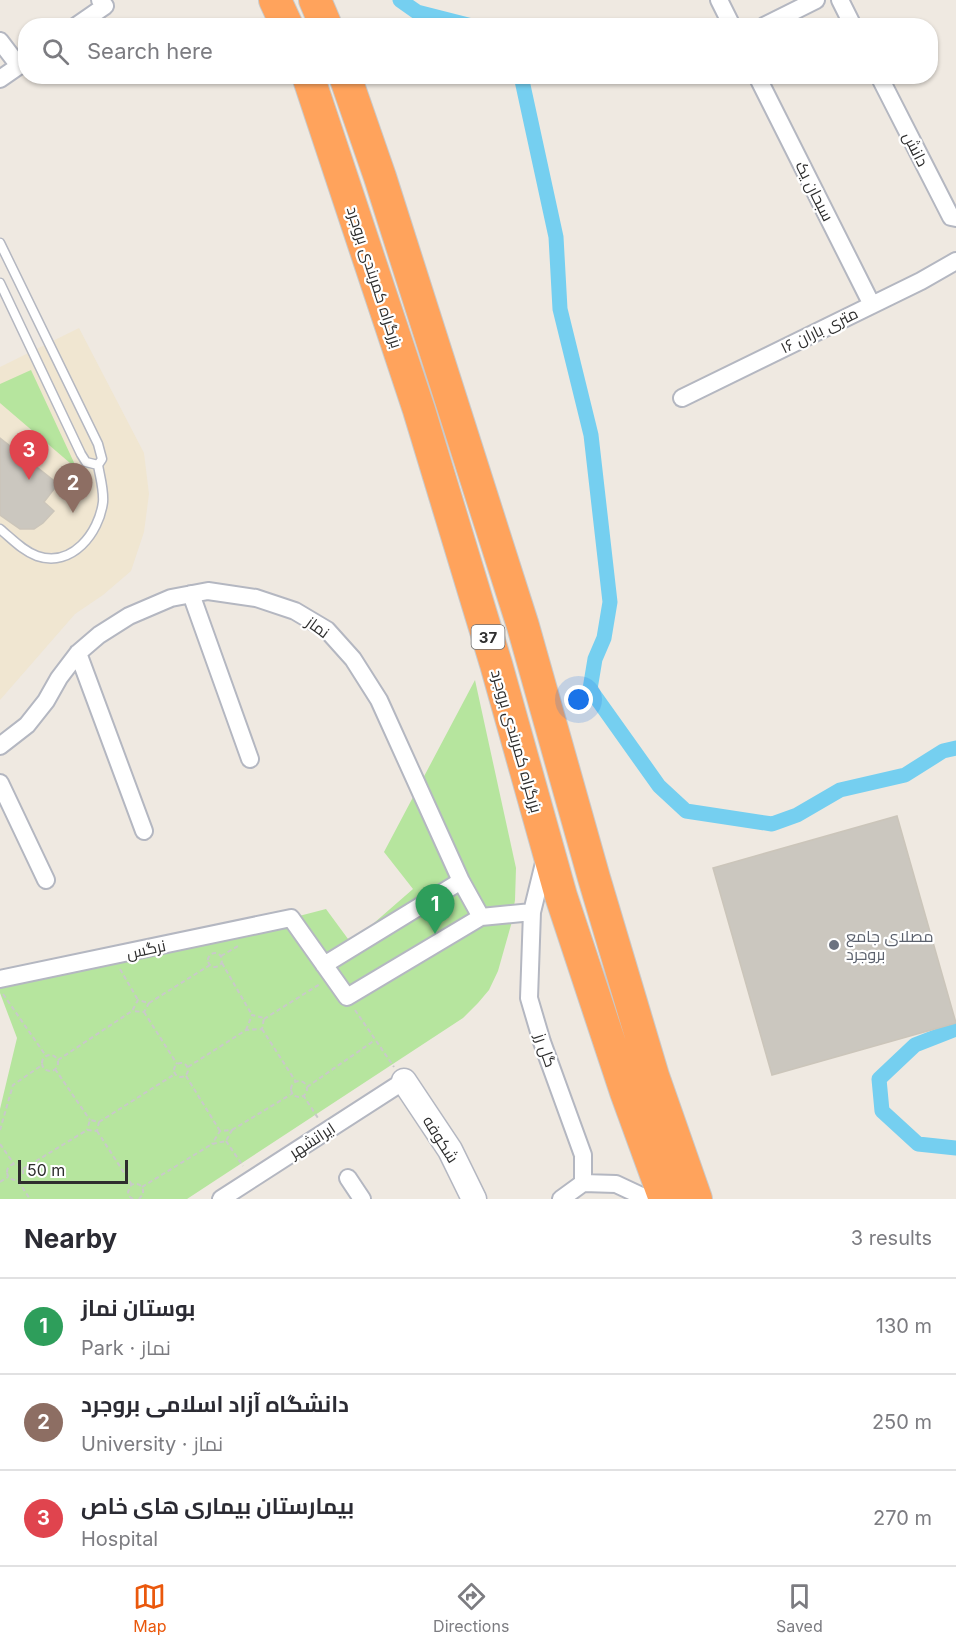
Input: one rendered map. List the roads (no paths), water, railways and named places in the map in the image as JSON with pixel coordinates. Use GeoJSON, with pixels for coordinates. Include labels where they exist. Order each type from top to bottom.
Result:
{"type":"FeatureCollection","features":[{"type":"Feature","properties":{"kind":"highway"},"geometry":{"type":"LineString","coordinates":[[275,0],[283,18]]}},
{"type":"Feature","properties":{"kind":"highway"},"geometry":{"type":"LineString","coordinates":[[315,0],[323,18]]}},
{"type":"Feature","properties":{"kind":"highway","name":"بزرگراه کمربندی بروجرد"},"geometry":{"type":"LineString","coordinates":[[311,84],[419,410],[496,664],[561,896],[664,1199]]}},
{"type":"Feature","properties":{"kind":"highway","name":"37"},"geometry":{"type":"LineString","coordinates":[[348,84],[523,626],[594,878],[650,1065],[696,1199]]}},
{"type":"Feature","properties":{"kind":"street"},"geometry":{"type":"LineString","coordinates":[[719,0],[728,18]]}},
{"type":"Feature","properties":{"kind":"street"},"geometry":{"type":"LineString","coordinates":[[780,18],[816,0]]}},
{"type":"Feature","properties":{"kind":"street"},"geometry":{"type":"LineString","coordinates":[[840,0],[849,18]]}},
{"type":"Feature","properties":{"kind":"street"},"geometry":{"type":"LineString","coordinates":[[85,18],[102,3]]}},
{"type":"Feature","properties":{"kind":"street"},"geometry":{"type":"LineString","coordinates":[[0,41],[18,60]]}},
{"type":"Feature","properties":{"kind":"street"},"geometry":{"type":"LineString","coordinates":[[0,79],[18,67]]}},
{"type":"Feature","properties":{"kind":"street","name":"سبحان یک"},"geometry":{"type":"LineString","coordinates":[[761,84],[872,305]]}},
{"type":"Feature","properties":{"kind":"street","name":"دانش"},"geometry":{"type":"LineString","coordinates":[[883,84],[951,217],[956,218]]}},
{"type":"Feature","properties":{"kind":"street","name":"۱۶ متری باران"},"geometry":{"type":"LineString","coordinates":[[682,398],[921,281],[956,261]]}},
{"type":"Feature","properties":{"kind":"street","name":"نماز"},"geometry":{"type":"LineString","coordinates":[[0,746],[27,725],[78,653],[99,635],[129,616],[171,598],[208,591],[255,598],[295,611],[327,630],[353,659],[379,700],[461,881],[481,917]]}},
{"type":"Feature","properties":{"kind":"street"},"geometry":{"type":"LineString","coordinates":[[191,594],[250,759]]}},
{"type":"Feature","properties":{"kind":"street"},"geometry":{"type":"LineString","coordinates":[[78,653],[144,831]]}},
{"type":"Feature","properties":{"kind":"street"},"geometry":{"type":"LineString","coordinates":[[0,783],[46,880]]}},
{"type":"Feature","properties":{"kind":"street","name":"گل رز"},"geometry":{"type":"LineString","coordinates":[[547,849],[531,912],[529,998],[542,1042],[583,1155],[584,1183]]}},
{"type":"Feature","properties":{"kind":"street"},"geometry":{"type":"LineString","coordinates":[[461,881],[328,971],[346,997],[481,917],[531,912]]}},
{"type":"Feature","properties":{"kind":"street","name":"نرگس"},"geometry":{"type":"LineString","coordinates":[[0,979],[291,918],[328,971]]}},
{"type":"Feature","properties":{"kind":"street","name":"ایرانشهر"},"geometry":{"type":"LineString","coordinates":[[221,1199],[404,1081]]}},
{"type":"Feature","properties":{"kind":"street","name":"شکوفه"},"geometry":{"type":"LineString","coordinates":[[404,1081],[450,1150],[474,1199]]}},
{"type":"Feature","properties":{"kind":"street"},"geometry":{"type":"LineString","coordinates":[[348,1178],[362,1199]]}},
{"type":"Feature","properties":{"kind":"street"},"geometry":{"type":"LineString","coordinates":[[561,1199],[584,1183],[616,1184],[648,1199]]}},
{"type":"Feature","properties":{"kind":"lane"},"geometry":{"type":"LineString","coordinates":[[0,243],[98,444],[102,459],[98,465],[103,492],[103,503],[91,533],[72,554],[58,558],[40,557],[25,550],[0,529]]}},
{"type":"Feature","properties":{"kind":"lane"},"geometry":{"type":"LineString","coordinates":[[0,283],[81,454],[86,462],[98,465]]}},
{"type":"Feature","properties":{"kind":"waterway"},"geometry":{"type":"LineString","coordinates":[[400,0],[417,12],[441,18]]}},
{"type":"Feature","properties":{"kind":"waterway"},"geometry":{"type":"LineString","coordinates":[[523,84],[556,237],[560,309],[591,435],[610,602],[604,638],[595,659],[590,689],[659,786],[686,811],[772,824],[797,815],[840,790],[905,775],[943,751],[956,748]]}},
{"type":"Feature","properties":{"kind":"waterway"},"geometry":{"type":"LineString","coordinates":[[956,1029],[915,1045],[879,1079],[882,1111],[918,1144],[956,1148]]}},
{"type":"Feature","properties":{"kind":"place","name":"بیمارستان بیماری های خاص"},"geometry":{"type":"Point","coordinates":[29,480]}},
{"type":"Feature","properties":{"kind":"place","name":"دانشگاه آزاد اسلامی بروجرد"},"geometry":{"type":"Point","coordinates":[73,513]}},
{"type":"Feature","properties":{"kind":"place","name":"بوستان نماز"},"geometry":{"type":"Point","coordinates":[435,934]}},
{"type":"Feature","properties":{"kind":"place","name":"مصلای جامع بروجرد"},"geometry":{"type":"Point","coordinates":[834,945]}}]}
